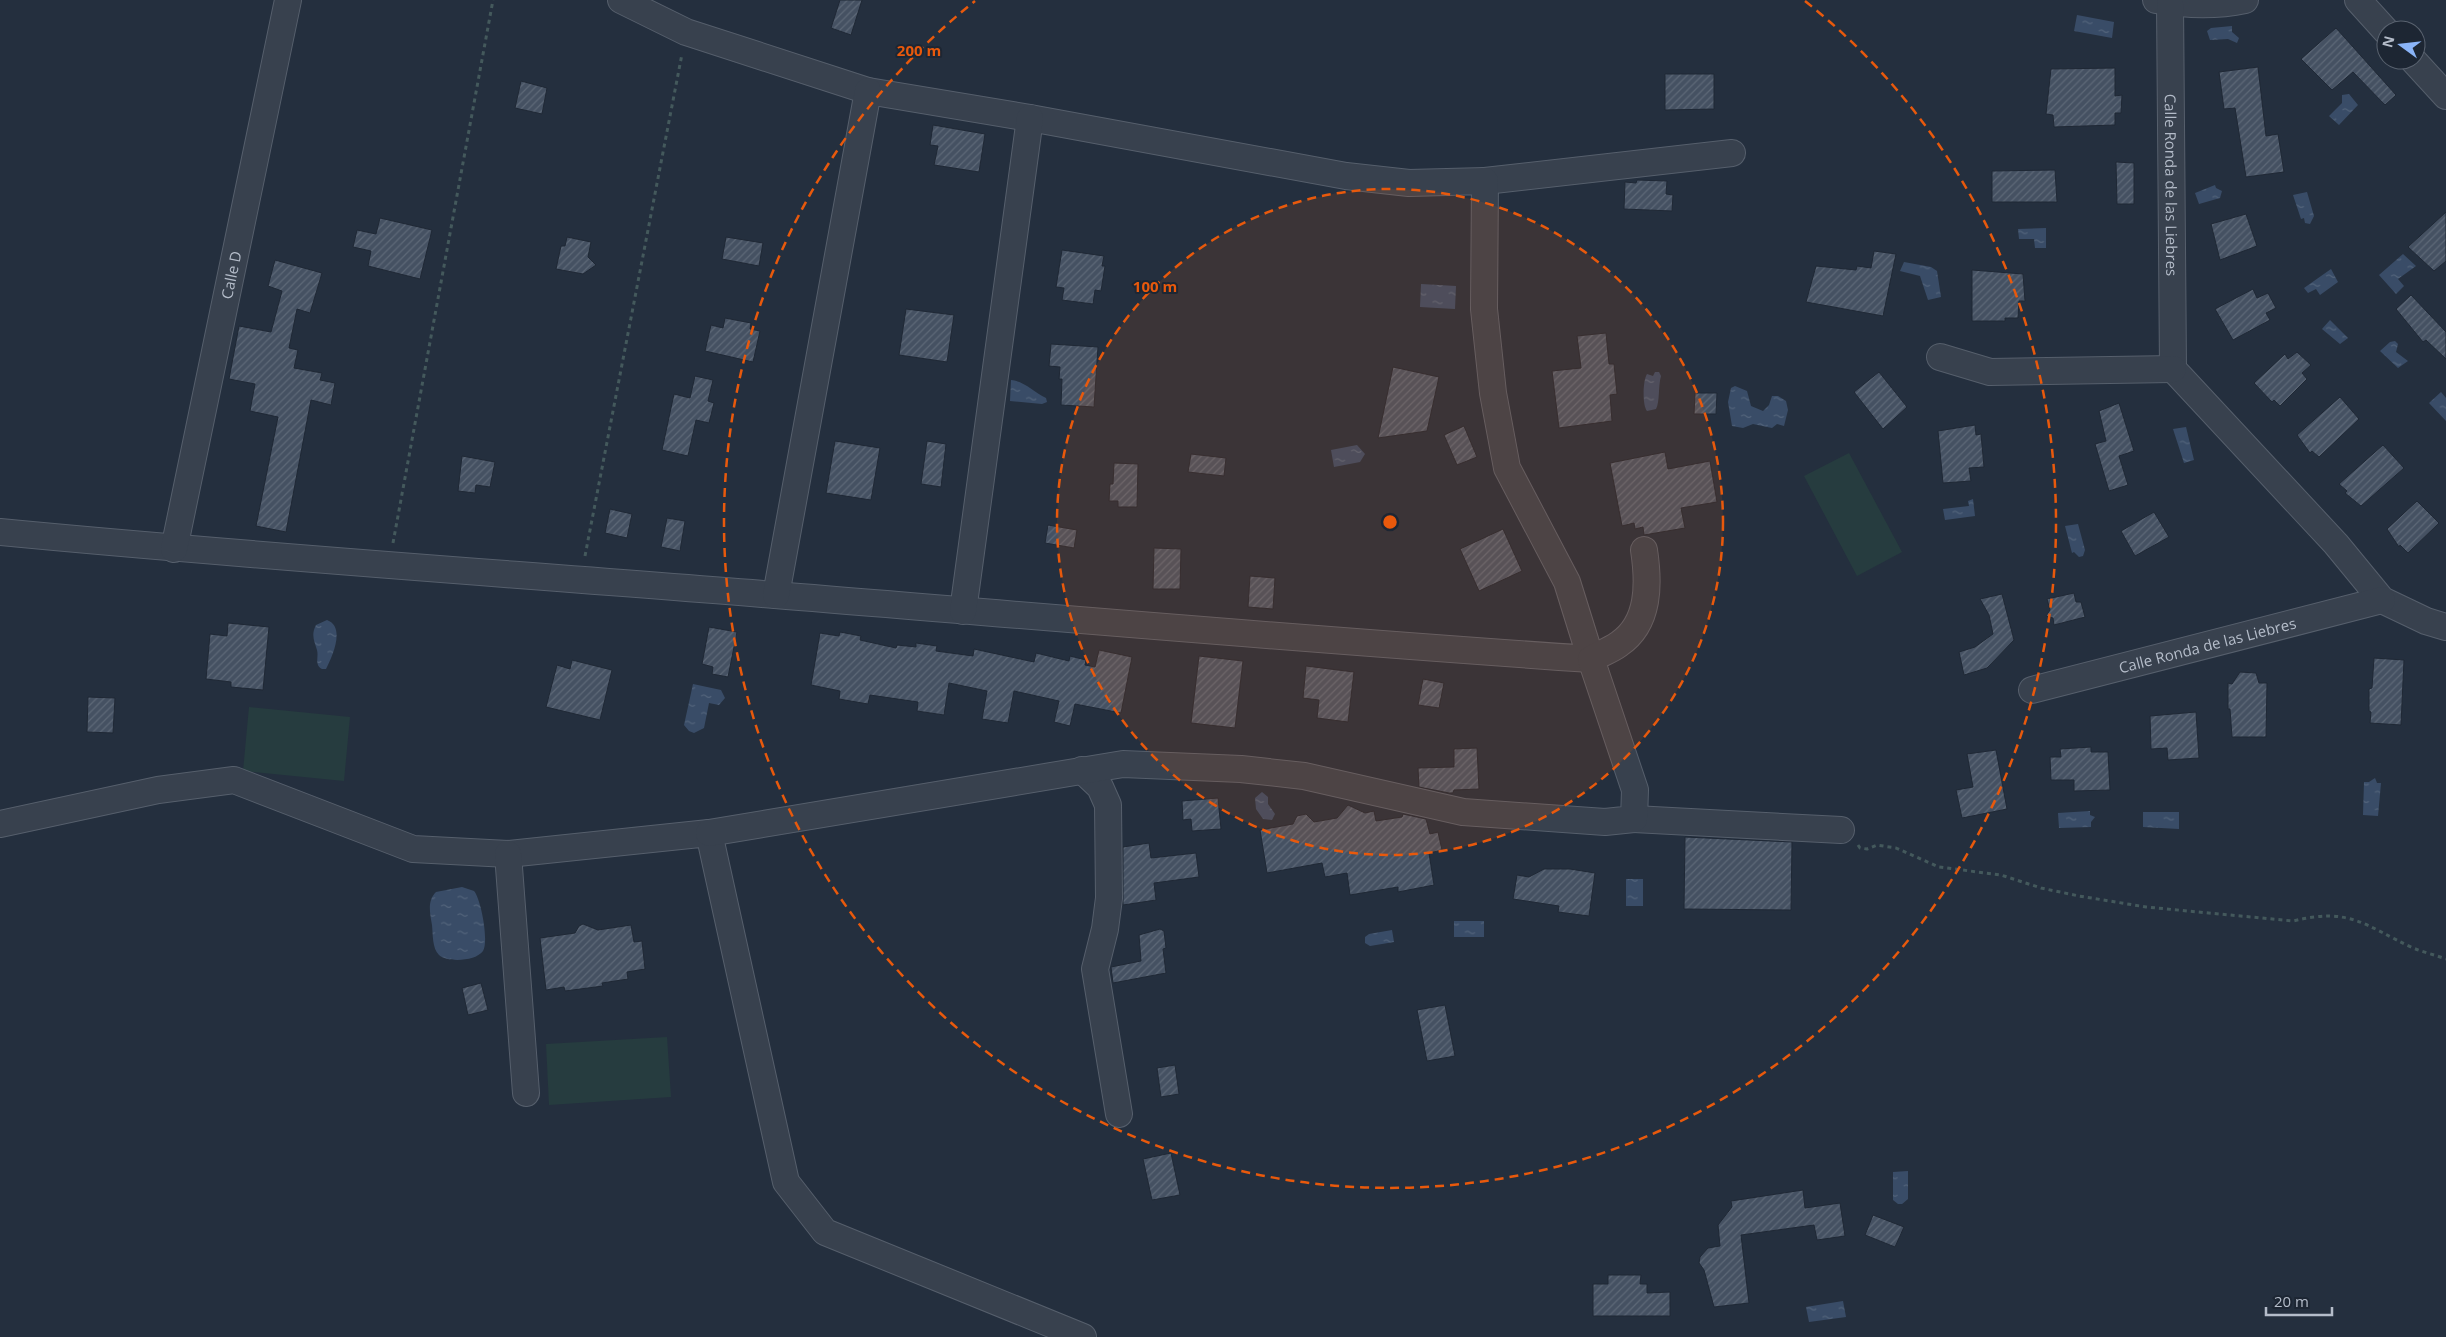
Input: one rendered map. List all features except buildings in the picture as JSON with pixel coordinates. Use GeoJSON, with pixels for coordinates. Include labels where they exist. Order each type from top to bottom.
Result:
{"type":"FeatureCollection","features":[{"type":"Feature","properties":{"kind":"street","name":"Calle D"},"geometry":{"type":"LineString","coordinates":[[174,549],[288,0]]}},
{"type":"Feature","properties":{"kind":"street"},"geometry":{"type":"LineString","coordinates":[[621,0],[686,32],[868,91],[1030,118],[1346,176],[1410,183],[1484,182],[1732,153]]}},
{"type":"Feature","properties":{"kind":"street","name":"Calle Ronda de las Liebres"},"geometry":{"type":"LineString","coordinates":[[2173,369],[2163,1],[2225,4],[2245,0]]}},
{"type":"Feature","properties":{"kind":"street"},"geometry":{"type":"LineString","coordinates":[[2358,0],[2377,20]]}},
{"type":"Feature","properties":{"kind":"street"},"geometry":{"type":"LineString","coordinates":[[2422,70],[2446,96]]}},
{"type":"Feature","properties":{"kind":"street"},"geometry":{"type":"LineString","coordinates":[[776,595],[868,91]]}},
{"type":"Feature","properties":{"kind":"street"},"geometry":{"type":"LineString","coordinates":[[963,611],[1030,118]]}},
{"type":"Feature","properties":{"kind":"street"},"geometry":{"type":"LineString","coordinates":[[1484,182],[1484,309],[1492,393],[1507,468],[1567,582],[1635,790],[1634,819]]}},
{"type":"Feature","properties":{"kind":"street"},"geometry":{"type":"LineString","coordinates":[[1940,357],[1990,372],[2173,369],[2336,544],[2382,600],[2426,621],[2446,627]]}},
{"type":"Feature","properties":{"kind":"street"},"geometry":{"type":"LineString","coordinates":[[0,532],[174,549],[580,579],[1323,641],[1591,658],[1620,643],[1645,611],[1646,566],[1644,550]]}},
{"type":"Feature","properties":{"kind":"street","name":"Calle Ronda de las Liebres"},"geometry":{"type":"LineString","coordinates":[[2032,690],[2382,600]]}},
{"type":"Feature","properties":{"kind":"street"},"geometry":{"type":"LineString","coordinates":[[0,824],[158,790],[234,780],[413,849],[508,854],[709,833],[1123,764],[1241,769],[1304,776],[1463,812],[1604,822],[1634,819],[1842,830]]}},
{"type":"Feature","properties":{"kind":"street"},"geometry":{"type":"LineString","coordinates":[[1082,770],[1100,787],[1108,805],[1109,898],[1105,929],[1095,969],[1119,1114]]}},
{"type":"Feature","properties":{"kind":"street"},"geometry":{"type":"LineString","coordinates":[[709,833],[786,1182],[825,1232],[1083,1337]]}},
{"type":"Feature","properties":{"kind":"street"},"geometry":{"type":"LineString","coordinates":[[508,854],[526,1093]]}},
{"type":"Feature","properties":{"kind":"path"},"geometry":{"type":"LineString","coordinates":[[389,565],[427,348],[493,0]]}},
{"type":"Feature","properties":{"kind":"path"},"geometry":{"type":"LineString","coordinates":[[580,579],[686,32]]}},
{"type":"Feature","properties":{"kind":"path"},"geometry":{"type":"LineString","coordinates":[[1842,830],[1860,848],[1867,849],[1877,845],[1896,848],[1939,867],[2001,875],[2079,896],[2146,907],[2293,921],[2319,916],[2354,918],[2414,948],[2446,959]]}},
{"type":"Feature","properties":{"kind":"green space"},"geometry":{"type":"Polygon","coordinates":[[[1849,453],[1902,552],[1857,576],[1804,476],[1849,453]]]}},
{"type":"Feature","properties":{"kind":"green space"},"geometry":{"type":"Polygon","coordinates":[[[249,707],[350,717],[344,781],[243,771],[249,707]]]}},
{"type":"Feature","properties":{"kind":"green space"},"geometry":{"type":"Polygon","coordinates":[[[667,1037],[671,1097],[549,1105],[546,1044],[667,1037]]]}},
{"type":"Feature","properties":{"kind":"water"},"geometry":{"type":"Polygon","coordinates":[[[2077,15],[2114,22],[2112,38],[2074,31],[2077,15]]]}},
{"type":"Feature","properties":{"kind":"water"},"geometry":{"type":"Polygon","coordinates":[[[2232,26],[2232,32],[2239,38],[2237,43],[2228,39],[2210,40],[2207,31],[2211,28],[2232,26]]]}},
{"type":"Feature","properties":{"kind":"water"},"geometry":{"type":"Polygon","coordinates":[[[2349,94],[2358,105],[2339,125],[2329,116],[2342,103],[2342,95],[2349,94]]]}},
{"type":"Feature","properties":{"kind":"water"},"geometry":{"type":"Polygon","coordinates":[[[2215,185],[2216,188],[2222,191],[2220,198],[2199,204],[2195,193],[2215,185]]]}},
{"type":"Feature","properties":{"kind":"water"},"geometry":{"type":"Polygon","coordinates":[[[2307,192],[2314,216],[2310,224],[2305,223],[2304,218],[2301,219],[2293,195],[2307,192]]]}},
{"type":"Feature","properties":{"kind":"water"},"geometry":{"type":"Polygon","coordinates":[[[2046,228],[2046,248],[2035,248],[2034,239],[2019,239],[2018,229],[2046,228]]]}},
{"type":"Feature","properties":{"kind":"water"},"geometry":{"type":"Polygon","coordinates":[[[2403,254],[2416,266],[2398,279],[2404,286],[2396,294],[2379,275],[2403,254]]]}},
{"type":"Feature","properties":{"kind":"water"},"geometry":{"type":"Polygon","coordinates":[[[1904,262],[1931,267],[1937,271],[1941,297],[1928,300],[1920,276],[1900,271],[1904,262]]]}},
{"type":"Feature","properties":{"kind":"water"},"geometry":{"type":"Polygon","coordinates":[[[2331,269],[2338,282],[2320,295],[2316,289],[2308,293],[2304,288],[2331,269]]]}},
{"type":"Feature","properties":{"kind":"water"},"geometry":{"type":"Polygon","coordinates":[[[1421,284],[1456,286],[1455,309],[1420,307],[1421,284]]]}},
{"type":"Feature","properties":{"kind":"water"},"geometry":{"type":"Polygon","coordinates":[[[2330,320],[2348,338],[2340,344],[2322,329],[2330,320]]]}},
{"type":"Feature","properties":{"kind":"water"},"geometry":{"type":"Polygon","coordinates":[[[2395,341],[2398,344],[2396,352],[2408,361],[2398,368],[2380,351],[2390,342],[2395,341]]]}},
{"type":"Feature","properties":{"kind":"water"},"geometry":{"type":"Polygon","coordinates":[[[1655,372],[1659,372],[1661,376],[1658,402],[1656,409],[1647,411],[1644,398],[1645,381],[1647,374],[1653,376],[1655,372]]]}},
{"type":"Feature","properties":{"kind":"water"},"geometry":{"type":"Polygon","coordinates":[[[1011,380],[1029,387],[1046,398],[1047,402],[1042,404],[1010,401],[1011,380]]]}},
{"type":"Feature","properties":{"kind":"water"},"geometry":{"type":"Polygon","coordinates":[[[1735,386],[1747,391],[1751,406],[1763,411],[1769,405],[1772,396],[1778,396],[1786,401],[1788,410],[1784,426],[1777,424],[1772,428],[1753,424],[1743,428],[1732,426],[1728,402],[1731,388],[1735,386]]]}},
{"type":"Feature","properties":{"kind":"water"},"geometry":{"type":"Polygon","coordinates":[[[2441,392],[2446,398],[2446,421],[2429,403],[2441,392]]]}},
{"type":"Feature","properties":{"kind":"water"},"geometry":{"type":"Polygon","coordinates":[[[2186,427],[2194,460],[2184,463],[2173,429],[2186,427]]]}},
{"type":"Feature","properties":{"kind":"water"},"geometry":{"type":"Polygon","coordinates":[[[1357,445],[1365,454],[1360,462],[1334,467],[1331,450],[1357,445]]]}},
{"type":"Feature","properties":{"kind":"water"},"geometry":{"type":"Polygon","coordinates":[[[1973,499],[1975,516],[1945,520],[1943,509],[1969,506],[1968,501],[1973,499]]]}},
{"type":"Feature","properties":{"kind":"water"},"geometry":{"type":"Polygon","coordinates":[[[2078,524],[2085,550],[2083,556],[2079,557],[2074,552],[2072,553],[2065,526],[2078,524]]]}},
{"type":"Feature","properties":{"kind":"water"},"geometry":{"type":"Polygon","coordinates":[[[327,620],[333,624],[337,635],[329,664],[326,669],[322,669],[317,663],[314,632],[316,625],[327,620]]]}},
{"type":"Feature","properties":{"kind":"water"},"geometry":{"type":"Polygon","coordinates":[[[693,684],[721,690],[725,698],[719,705],[709,703],[704,728],[694,733],[689,731],[684,725],[693,684]]]}},
{"type":"Feature","properties":{"kind":"water"},"geometry":{"type":"Polygon","coordinates":[[[2375,778],[2377,783],[2381,783],[2378,816],[2363,815],[2364,782],[2369,782],[2375,778]]]}},
{"type":"Feature","properties":{"kind":"water"},"geometry":{"type":"Polygon","coordinates":[[[1262,792],[1268,797],[1268,804],[1275,814],[1272,820],[1263,819],[1256,809],[1255,798],[1262,792]]]}},
{"type":"Feature","properties":{"kind":"water"},"geometry":{"type":"Polygon","coordinates":[[[2090,811],[2090,815],[2095,817],[2091,822],[2091,827],[2059,828],[2058,813],[2090,811]]]}},
{"type":"Feature","properties":{"kind":"water"},"geometry":{"type":"Polygon","coordinates":[[[2143,812],[2179,812],[2179,829],[2143,827],[2143,812]]]}},
{"type":"Feature","properties":{"kind":"water"},"geometry":{"type":"Polygon","coordinates":[[[1626,879],[1643,879],[1643,906],[1626,906],[1626,879]]]}},
{"type":"Feature","properties":{"kind":"water"},"geometry":{"type":"Polygon","coordinates":[[[462,887],[474,891],[477,895],[483,920],[485,946],[483,951],[468,959],[455,960],[443,958],[435,949],[433,941],[430,912],[431,899],[436,892],[462,887]]]}},
{"type":"Feature","properties":{"kind":"water"},"geometry":{"type":"Polygon","coordinates":[[[1454,921],[1484,921],[1484,937],[1454,937],[1454,921]]]}},
{"type":"Feature","properties":{"kind":"water"},"geometry":{"type":"Polygon","coordinates":[[[1392,930],[1394,942],[1370,946],[1365,943],[1365,937],[1369,934],[1392,930]]]}},
{"type":"Feature","properties":{"kind":"water"},"geometry":{"type":"Polygon","coordinates":[[[1908,1171],[1908,1199],[1902,1204],[1898,1204],[1893,1200],[1893,1172],[1908,1171]]]}},
{"type":"Feature","properties":{"kind":"water"},"geometry":{"type":"Polygon","coordinates":[[[1843,1301],[1846,1317],[1809,1322],[1806,1307],[1843,1301]]]}}]}
